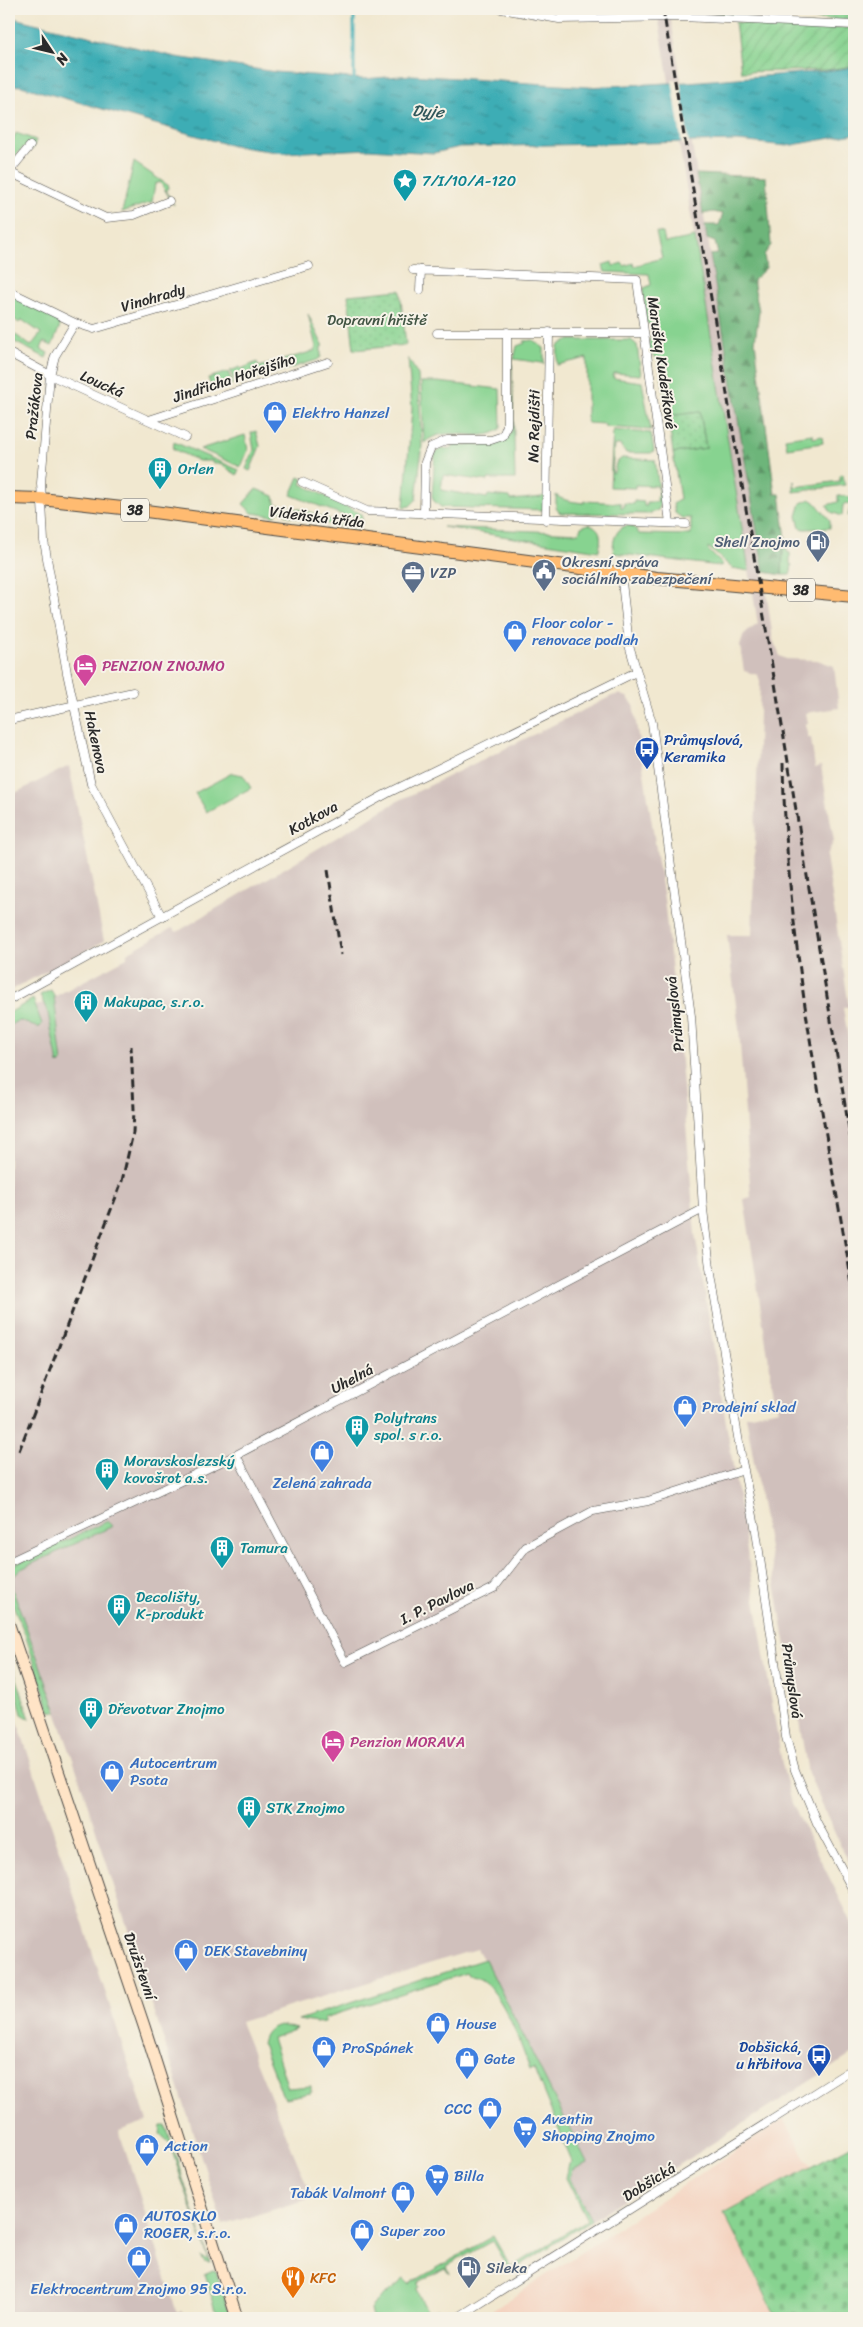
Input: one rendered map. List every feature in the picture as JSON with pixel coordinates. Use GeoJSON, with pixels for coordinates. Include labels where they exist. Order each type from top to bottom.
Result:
{"type":"FeatureCollection","features":[{"type":"Feature","properties":{"kind":"main road","name":"Vídeňská třída"},"geometry":{"type":"LineString","coordinates":[[9,498],[41,498],[621,573]]}},
{"type":"Feature","properties":{"kind":"main road","name":"38"},"geometry":{"type":"LineString","coordinates":[[621,573],[854,596]]}},
{"type":"Feature","properties":{"kind":"main road","name":"Družstevní"},"geometry":{"type":"LineString","coordinates":[[9,1625],[141,2016],[237,2318]]}},
{"type":"Feature","properties":{"kind":"street"},"geometry":{"type":"LineString","coordinates":[[501,9],[559,19],[681,17],[854,25]]}},
{"type":"Feature","properties":{"kind":"street"},"geometry":{"type":"LineString","coordinates":[[30,146],[9,172],[106,218],[134,215],[169,201]]}},
{"type":"Feature","properties":{"kind":"street","name":"Vinohrady"},"geometry":{"type":"LineString","coordinates":[[9,290],[74,323],[94,329],[309,266]]}},
{"type":"Feature","properties":{"kind":"street","name":"Marušky Kudeříkové"},"geometry":{"type":"LineString","coordinates":[[420,290],[417,270],[637,280],[670,523]]}},
{"type":"Feature","properties":{"kind":"street","name":"Pražákova"},"geometry":{"type":"LineString","coordinates":[[41,498],[50,375],[55,356],[74,323]]}},
{"type":"Feature","properties":{"kind":"street"},"geometry":{"type":"LineString","coordinates":[[424,514],[426,462],[431,447],[447,440],[491,440],[503,436],[507,425],[507,332]]}},
{"type":"Feature","properties":{"kind":"street","name":"Na Rejdišti"},"geometry":{"type":"LineString","coordinates":[[546,520],[549,332]]}},
{"type":"Feature","properties":{"kind":"street"},"geometry":{"type":"LineString","coordinates":[[438,333],[644,333]]}},
{"type":"Feature","properties":{"kind":"street","name":"Loucká"},"geometry":{"type":"LineString","coordinates":[[9,353],[50,375],[185,437]]}},
{"type":"Feature","properties":{"kind":"street","name":"Jindřicha Hořejšího"},"geometry":{"type":"LineString","coordinates":[[149,420],[328,362]]}},
{"type":"Feature","properties":{"kind":"street","name":"Vídeňská třída"},"geometry":{"type":"LineString","coordinates":[[302,482],[361,509],[546,520],[686,524]]}},
{"type":"Feature","properties":{"kind":"street","name":"Hakenova"},"geometry":{"type":"LineString","coordinates":[[41,498],[44,541],[74,707],[91,784],[162,917]]}},
{"type":"Feature","properties":{"kind":"street","name":"Průmyslová"},"geometry":{"type":"LineString","coordinates":[[621,573],[629,645],[652,722],[690,1006],[703,1209],[721,1340],[756,1532],[786,1737],[793,1762],[817,1823],[854,1892]]}},
{"type":"Feature","properties":{"kind":"street","name":"Kotkova"},"geometry":{"type":"LineString","coordinates":[[9,1000],[388,793],[636,672]]}},
{"type":"Feature","properties":{"kind":"street"},"geometry":{"type":"LineString","coordinates":[[9,720],[74,707],[133,692]]}},
{"type":"Feature","properties":{"kind":"street","name":"Uhelná"},"geometry":{"type":"LineString","coordinates":[[9,1562],[236,1455],[703,1209]]}},
{"type":"Feature","properties":{"kind":"street","name":"I. P. Pavlova"},"geometry":{"type":"LineString","coordinates":[[236,1455],[345,1662],[494,1588],[526,1547],[593,1511],[648,1502],[744,1470]]}},
{"type":"Feature","properties":{"kind":"street","name":"Dobšická"},"geometry":{"type":"LineString","coordinates":[[457,2318],[854,2068]]}},
{"type":"Feature","properties":{"kind":"shaded area"},"geometry":{"type":"Polygon","coordinates":[[[657,9],[669,9],[761,553],[773,640],[780,656],[786,659],[817,660],[834,666],[839,708],[806,713],[808,723],[805,724],[808,738],[811,738],[815,768],[821,766],[834,841],[826,856],[849,1007],[843,1008],[854,1071],[854,1870],[842,1849],[808,1773],[746,1416],[779,1409],[774,1395],[744,1199],[751,1197],[739,1029],[727,935],[752,935],[760,681],[758,675],[744,671],[740,646],[744,634],[758,624],[657,9]]]}},
{"type":"Feature","properties":{"kind":"shaded area"},"geometry":{"type":"Polygon","coordinates":[[[619,694],[627,697],[633,704],[664,899],[678,1026],[695,1234],[782,1764],[792,1803],[854,1927],[854,2053],[589,2222],[591,2220],[569,2177],[572,2170],[584,2157],[485,1959],[483,1959],[477,1949],[240,2022],[312,2198],[223,2225],[75,1765],[9,1580],[9,1021],[127,958],[127,953],[172,928],[177,932],[398,801],[619,694]]]}},
{"type":"Feature","properties":{"kind":"shaded area"},"geometry":{"type":"Polygon","coordinates":[[[69,766],[104,941],[9,991],[9,796],[69,766]]]}},
{"type":"Feature","properties":{"kind":"shaded area"},"geometry":{"type":"Polygon","coordinates":[[[9,1695],[147,2121],[119,2131],[177,2313],[183,2312],[185,2318],[9,2318],[9,1695]]]}},
{"type":"Feature","properties":{"kind":"shaded area"},"geometry":{"type":"Polygon","coordinates":[[[784,2119],[811,2167],[724,2213],[775,2316],[772,2318],[481,2318],[784,2119]]]}},
{"type":"Feature","properties":{"kind":"green space"},"geometry":{"type":"Polygon","coordinates":[[[530,9],[589,9],[589,15],[553,14],[552,12],[530,9]]]}},
{"type":"Feature","properties":{"kind":"green space"},"geometry":{"type":"Polygon","coordinates":[[[589,9],[657,9],[589,15],[589,9]]]}},
{"type":"Feature","properties":{"kind":"green space"},"geometry":{"type":"Polygon","coordinates":[[[669,9],[734,9],[735,15],[669,9]]]}},
{"type":"Feature","properties":{"kind":"green space"},"geometry":{"type":"Polygon","coordinates":[[[734,9],[854,9],[854,21],[735,15],[734,9]]]}},
{"type":"Feature","properties":{"kind":"green space"},"geometry":{"type":"Polygon","coordinates":[[[735,22],[854,28],[854,66],[826,70],[741,72],[735,22]]]}},
{"type":"Feature","properties":{"kind":"green space"},"geometry":{"type":"Polygon","coordinates":[[[16,133],[36,140],[33,149],[31,149],[33,145],[29,142],[9,162],[9,149],[16,133]]]}},
{"type":"Feature","properties":{"kind":"green space"},"geometry":{"type":"Polygon","coordinates":[[[134,162],[169,186],[166,191],[174,205],[160,182],[155,184],[152,202],[122,212],[134,162]]]}},
{"type":"Feature","properties":{"kind":"green space"},"geometry":{"type":"Polygon","coordinates":[[[696,174],[766,177],[771,245],[764,255],[766,268],[753,280],[759,311],[755,342],[775,494],[780,494],[787,546],[783,549],[782,575],[764,572],[710,255],[718,254],[715,242],[707,239],[705,225],[719,225],[723,214],[713,212],[703,214],[696,174]]]}},
{"type":"Feature","properties":{"kind":"green space"},"geometry":{"type":"Polygon","coordinates":[[[656,232],[663,233],[665,243],[695,237],[749,571],[732,568],[708,547],[708,550],[723,565],[614,553],[614,539],[621,528],[625,526],[635,528],[639,534],[691,535],[691,518],[682,518],[675,513],[673,504],[680,499],[673,453],[706,448],[700,412],[668,416],[659,360],[650,353],[648,344],[651,337],[655,336],[654,327],[647,323],[646,320],[643,292],[644,288],[651,285],[649,274],[605,272],[603,265],[612,262],[613,266],[622,263],[624,266],[633,263],[634,266],[662,258],[656,232]]]}},
{"type":"Feature","properties":{"kind":"green space","name":"Dopravní hřiště"},"geometry":{"type":"Polygon","coordinates":[[[400,290],[406,345],[354,350],[348,295],[400,290]]]}},
{"type":"Feature","properties":{"kind":"green space"},"geometry":{"type":"Polygon","coordinates":[[[9,294],[49,313],[48,315],[59,321],[60,326],[52,346],[44,342],[41,349],[48,353],[46,358],[9,339],[9,335],[13,333],[31,346],[41,333],[22,320],[19,323],[9,315],[9,294]]]}},
{"type":"Feature","properties":{"kind":"green space"},"geometry":{"type":"Polygon","coordinates":[[[308,314],[323,346],[321,347],[321,357],[317,360],[259,378],[253,368],[253,377],[235,382],[230,371],[240,367],[241,369],[257,362],[259,367],[314,351],[316,347],[308,314]]]}},
{"type":"Feature","properties":{"kind":"green space"},"geometry":{"type":"Polygon","coordinates":[[[533,340],[544,348],[544,365],[542,363],[514,359],[517,346],[525,343],[524,341],[533,340]]]}},
{"type":"Feature","properties":{"kind":"green space"},"geometry":{"type":"Polygon","coordinates":[[[567,340],[631,340],[637,345],[641,375],[614,373],[613,378],[642,382],[651,430],[605,427],[605,424],[587,423],[587,358],[557,365],[558,346],[567,340]]]}},
{"type":"Feature","properties":{"kind":"green space"},"geometry":{"type":"Polygon","coordinates":[[[408,358],[418,375],[422,446],[416,500],[410,506],[404,507],[412,409],[408,358]]]}},
{"type":"Feature","properties":{"kind":"green space"},"geometry":{"type":"Polygon","coordinates":[[[512,358],[515,479],[488,479],[488,481],[443,475],[441,490],[487,498],[488,495],[510,497],[511,500],[542,497],[545,494],[544,510],[441,507],[434,501],[432,496],[435,453],[441,449],[453,448],[453,445],[496,445],[510,435],[513,424],[512,358]]]}},
{"type":"Feature","properties":{"kind":"green space"},"geometry":{"type":"Polygon","coordinates":[[[228,372],[233,384],[212,389],[208,378],[228,372]]]}},
{"type":"Feature","properties":{"kind":"green space"},"geometry":{"type":"Polygon","coordinates":[[[421,382],[438,382],[500,389],[501,428],[493,433],[484,435],[443,434],[433,437],[424,443],[421,382]]]}},
{"type":"Feature","properties":{"kind":"green space"},"geometry":{"type":"Polygon","coordinates":[[[700,412],[706,448],[673,453],[668,416],[700,412]]]}},
{"type":"Feature","properties":{"kind":"green space"},"geometry":{"type":"Polygon","coordinates":[[[613,430],[651,433],[654,451],[651,453],[626,453],[620,445],[614,445],[612,473],[614,473],[616,463],[622,458],[655,460],[661,504],[658,510],[649,514],[560,513],[556,508],[556,495],[565,500],[584,503],[585,501],[621,503],[621,507],[624,507],[624,503],[634,504],[634,501],[644,502],[644,506],[647,506],[647,502],[657,502],[658,486],[635,485],[635,488],[610,487],[613,430]]]}},
{"type":"Feature","properties":{"kind":"green space"},"geometry":{"type":"Polygon","coordinates":[[[256,431],[260,446],[250,471],[246,469],[254,450],[251,433],[256,431]]]}},
{"type":"Feature","properties":{"kind":"green space"},"geometry":{"type":"Polygon","coordinates":[[[812,434],[813,438],[822,436],[823,443],[787,448],[785,438],[812,434]]]}},
{"type":"Feature","properties":{"kind":"green space"},"geometry":{"type":"Polygon","coordinates":[[[245,435],[248,450],[241,467],[200,449],[245,435]]]}},
{"type":"Feature","properties":{"kind":"green space"},"geometry":{"type":"Polygon","coordinates":[[[174,442],[239,470],[237,475],[222,465],[212,463],[212,461],[199,461],[173,449],[174,442]]]}},
{"type":"Feature","properties":{"kind":"green space"},"geometry":{"type":"Polygon","coordinates":[[[840,474],[843,475],[845,485],[794,492],[794,481],[795,487],[840,481],[840,474]]]}},
{"type":"Feature","properties":{"kind":"green space"},"geometry":{"type":"Polygon","coordinates":[[[299,477],[303,479],[301,484],[361,514],[363,523],[291,495],[299,477]]]}},
{"type":"Feature","properties":{"kind":"green space"},"geometry":{"type":"Polygon","coordinates":[[[256,489],[274,496],[277,514],[275,516],[252,513],[243,504],[256,489]]]}},
{"type":"Feature","properties":{"kind":"green space"},"geometry":{"type":"Polygon","coordinates":[[[838,495],[849,497],[854,505],[854,516],[848,516],[851,505],[846,503],[843,505],[842,516],[831,512],[827,505],[838,502],[838,495]]]}},
{"type":"Feature","properties":{"kind":"green space"},"geometry":{"type":"Polygon","coordinates":[[[810,499],[815,502],[830,520],[830,528],[804,529],[800,527],[797,516],[801,503],[810,499]]]}},
{"type":"Feature","properties":{"kind":"green space"},"geometry":{"type":"Polygon","coordinates":[[[278,504],[307,511],[357,530],[286,515],[286,513],[280,511],[278,504]]]}},
{"type":"Feature","properties":{"kind":"green space"},"geometry":{"type":"Polygon","coordinates":[[[589,524],[599,531],[599,551],[443,527],[579,533],[581,527],[589,524]]]}},
{"type":"Feature","properties":{"kind":"green space"},"geometry":{"type":"Polygon","coordinates":[[[787,546],[787,552],[790,553],[790,564],[792,565],[790,575],[782,575],[783,549],[787,546]]]}},
{"type":"Feature","properties":{"kind":"green space"},"geometry":{"type":"Polygon","coordinates":[[[232,773],[243,775],[251,788],[206,812],[195,793],[232,773]]]}},
{"type":"Feature","properties":{"kind":"green space"},"geometry":{"type":"Polygon","coordinates":[[[51,990],[54,996],[62,1063],[58,1064],[48,1013],[40,995],[51,990]]]}},
{"type":"Feature","properties":{"kind":"green space"},"geometry":{"type":"Polygon","coordinates":[[[33,999],[42,1024],[40,1027],[18,1021],[9,1027],[9,1013],[33,999]]]}},
{"type":"Feature","properties":{"kind":"green space"},"geometry":{"type":"Polygon","coordinates":[[[108,1521],[113,1526],[21,1569],[14,1576],[12,1588],[57,1712],[50,1711],[25,1634],[9,1595],[9,1567],[108,1521]]]}},
{"type":"Feature","properties":{"kind":"green space"},"geometry":{"type":"Polygon","coordinates":[[[11,1669],[14,1670],[30,1719],[22,1714],[11,1669]]]}},
{"type":"Feature","properties":{"kind":"green space"},"geometry":{"type":"Polygon","coordinates":[[[485,1959],[587,2163],[572,2170],[569,2177],[591,2220],[510,2272],[492,2241],[447,2266],[450,2274],[446,2268],[420,2281],[419,2287],[416,2289],[428,2313],[437,2309],[440,2318],[372,2318],[370,2310],[373,2305],[404,2279],[409,2284],[493,2236],[511,2268],[587,2220],[566,2178],[569,2164],[572,2162],[534,2069],[530,2070],[515,2030],[499,2000],[490,1987],[480,1979],[469,1976],[467,1973],[324,2018],[324,2022],[316,2023],[298,2020],[485,1959]]]}},
{"type":"Feature","properties":{"kind":"green space"},"geometry":{"type":"Polygon","coordinates":[[[280,2025],[297,2029],[272,2038],[288,2088],[311,2086],[311,2093],[285,2098],[282,2094],[262,2044],[264,2036],[268,2031],[280,2025]]]}},
{"type":"Feature","properties":{"kind":"green space"},"geometry":{"type":"Polygon","coordinates":[[[161,2126],[166,2126],[210,2263],[204,2262],[201,2257],[209,2260],[169,2142],[160,2134],[161,2126]]]}},
{"type":"Feature","properties":{"kind":"green space"},"geometry":{"type":"Polygon","coordinates":[[[854,2144],[854,2318],[777,2318],[724,2213],[854,2144]]]}},
{"type":"Feature","properties":{"kind":"green space"},"geometry":{"type":"Polygon","coordinates":[[[213,2270],[216,2271],[231,2318],[219,2318],[204,2274],[213,2270]]]}},
{"type":"Feature","properties":{"kind":"water","name":"Dyje"},"geometry":{"type":"Polygon","coordinates":[[[9,17],[176,57],[275,72],[363,79],[412,75],[588,87],[688,82],[854,67],[854,134],[787,146],[738,141],[460,147],[434,153],[369,149],[284,153],[233,146],[21,86],[9,85],[9,17]]]}},
{"type":"Feature","properties":{"kind":"pier"},"geometry":{"type":"Polygon","coordinates":[[[672,80],[680,80],[689,145],[682,145],[672,80]]]}},
{"type":"Feature","properties":{"kind":"waterway"},"geometry":{"type":"LineString","coordinates":[[354,9],[354,81]]}},
{"type":"Feature","properties":{"kind":"railway"},"geometry":{"type":"LineString","coordinates":[[663,9],[854,1159]]}},
{"type":"Feature","properties":{"kind":"railway"},"geometry":{"type":"LineString","coordinates":[[783,763],[791,897],[799,964],[854,1296]]}},
{"type":"Feature","properties":{"kind":"railway"},"geometry":{"type":"LineString","coordinates":[[328,870],[341,955]]}},
{"type":"Feature","properties":{"kind":"railway"},"geometry":{"type":"LineString","coordinates":[[19,1451],[122,1181],[133,1133],[134,1109],[131,1046]]}},
{"type":"Feature","properties":{"kind":"place","name":"7/I/10/A-120"},"geometry":{"type":"Point","coordinates":[405,202]}},
{"type":"Feature","properties":{"kind":"place","name":"Elektro Hanzel"},"geometry":{"type":"Point","coordinates":[275,434]}},
{"type":"Feature","properties":{"kind":"place","name":"Orlen"},"geometry":{"type":"Point","coordinates":[160,490]}},
{"type":"Feature","properties":{"kind":"place","name":"Shell Znojmo"},"geometry":{"type":"Point","coordinates":[818,563]}},
{"type":"Feature","properties":{"kind":"place","name":"Okresní správa sociálního zabezpečení"},"geometry":{"type":"Point","coordinates":[544,592]}},
{"type":"Feature","properties":{"kind":"place","name":"VZP"},"geometry":{"type":"Point","coordinates":[413,594]}},
{"type":"Feature","properties":{"kind":"place","name":"Floor color - renovace podlah"},"geometry":{"type":"Point","coordinates":[515,653]}},
{"type":"Feature","properties":{"kind":"place","name":"PENZION ZNOJMO"},"geometry":{"type":"Point","coordinates":[85,687]}},
{"type":"Feature","properties":{"kind":"place","name":"Průmyslová, Keramika"},"geometry":{"type":"Point","coordinates":[647,770]}},
{"type":"Feature","properties":{"kind":"place","name":"Makupac, s.r.o."},"geometry":{"type":"Point","coordinates":[86,1023]}},
{"type":"Feature","properties":{"kind":"place","name":"Prodejní sklad"},"geometry":{"type":"Point","coordinates":[685,1428]}},
{"type":"Feature","properties":{"kind":"place","name":"Polytrans spol. s r.o."},"geometry":{"type":"Point","coordinates":[357,1448]}},
{"type":"Feature","properties":{"kind":"place","name":"Zelená zahrada"},"geometry":{"type":"Point","coordinates":[322,1473]}},
{"type":"Feature","properties":{"kind":"place","name":"Moravskoslezský kovošrot a.s."},"geometry":{"type":"Point","coordinates":[107,1491]}},
{"type":"Feature","properties":{"kind":"place","name":"Tamura"},"geometry":{"type":"Point","coordinates":[222,1569]}},
{"type":"Feature","properties":{"kind":"place","name":"Decolišty, K-produkt"},"geometry":{"type":"Point","coordinates":[119,1627]}},
{"type":"Feature","properties":{"kind":"place","name":"Dřevotvar Znojmo"},"geometry":{"type":"Point","coordinates":[91,1730]}},
{"type":"Feature","properties":{"kind":"place","name":"Penzion MORAVA"},"geometry":{"type":"Point","coordinates":[333,1763]}},
{"type":"Feature","properties":{"kind":"place","name":"Autocentrum Psota"},"geometry":{"type":"Point","coordinates":[112,1793]}},
{"type":"Feature","properties":{"kind":"place","name":"STK Znojmo"},"geometry":{"type":"Point","coordinates":[249,1829]}},
{"type":"Feature","properties":{"kind":"place","name":"DEK Stavebniny"},"geometry":{"type":"Point","coordinates":[186,1972]}},
{"type":"Feature","properties":{"kind":"place","name":"House"},"geometry":{"type":"Point","coordinates":[438,2045]}},
{"type":"Feature","properties":{"kind":"place","name":"ProSpánek"},"geometry":{"type":"Point","coordinates":[324,2069]}},
{"type":"Feature","properties":{"kind":"place","name":"Dobšická, u hřbitova"},"geometry":{"type":"Point","coordinates":[819,2077]}},
{"type":"Feature","properties":{"kind":"place","name":"Gate"},"geometry":{"type":"Point","coordinates":[467,2080]}},
{"type":"Feature","properties":{"kind":"place","name":"CCC"},"geometry":{"type":"Point","coordinates":[490,2130]}},
{"type":"Feature","properties":{"kind":"place","name":"Aventin Shopping Znojmo"},"geometry":{"type":"Point","coordinates":[525,2149]}},
{"type":"Feature","properties":{"kind":"place","name":"Action"},"geometry":{"type":"Point","coordinates":[147,2167]}},
{"type":"Feature","properties":{"kind":"place","name":"Billa"},"geometry":{"type":"Point","coordinates":[437,2197]}},
{"type":"Feature","properties":{"kind":"place","name":"Tabák Valmont"},"geometry":{"type":"Point","coordinates":[403,2214]}},
{"type":"Feature","properties":{"kind":"place","name":"AUTOSKLO ROGER, s.r.o."},"geometry":{"type":"Point","coordinates":[126,2246]}},
{"type":"Feature","properties":{"kind":"place","name":"Super zoo"},"geometry":{"type":"Point","coordinates":[362,2252]}},
{"type":"Feature","properties":{"kind":"place","name":"Elektrocentrum Znojmo 95 S.r.o."},"geometry":{"type":"Point","coordinates":[139,2279]}},
{"type":"Feature","properties":{"kind":"place","name":"Sileka"},"geometry":{"type":"Point","coordinates":[469,2289]}},
{"type":"Feature","properties":{"kind":"place","name":"KFC"},"geometry":{"type":"Point","coordinates":[293,2299]}}]}
